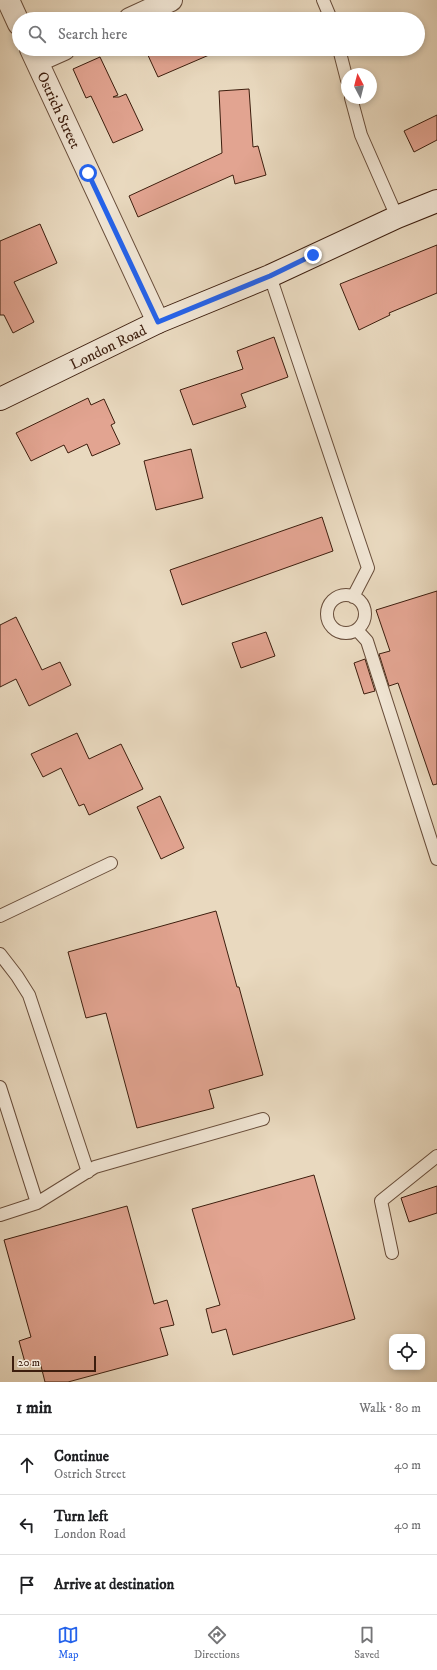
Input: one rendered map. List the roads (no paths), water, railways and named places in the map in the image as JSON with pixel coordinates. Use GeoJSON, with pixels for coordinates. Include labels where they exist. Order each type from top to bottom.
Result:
{"type":"FeatureCollection","features":[{"type":"Feature","properties":{"kind":"main road"},"geometry":{"type":"LineString","coordinates":[[8,0],[14,12]]}},
{"type":"Feature","properties":{"kind":"main road"},"geometry":{"type":"LineString","coordinates":[[145,12],[171,0]]}},
{"type":"Feature","properties":{"kind":"main road","name":"Ostrich Street"},"geometry":{"type":"LineString","coordinates":[[34,56],[158,322]]}},
{"type":"Feature","properties":{"kind":"main road","name":"London Road"},"geometry":{"type":"LineString","coordinates":[[0,399],[158,322],[270,276],[397,217],[437,201]]}},
{"type":"Feature","properties":{"kind":"lane"},"geometry":{"type":"LineString","coordinates":[[322,0],[328,12]]}},
{"type":"Feature","properties":{"kind":"lane"},"geometry":{"type":"LineString","coordinates":[[341,56],[344,68]]}},
{"type":"Feature","properties":{"kind":"lane"},"geometry":{"type":"LineString","coordinates":[[353,104],[361,135],[397,217]]}},
{"type":"Feature","properties":{"kind":"lane"},"geometry":{"type":"LineString","coordinates":[[270,276],[368,568],[353,597]]}},
{"type":"Feature","properties":{"kind":"lane"},"geometry":{"type":"LineString","coordinates":[[347,595],[353,597],[360,601],[365,612],[365,619],[362,625],[351,633],[337,631],[329,624],[327,614],[331,602],[337,598],[347,595]]}},
{"type":"Feature","properties":{"kind":"lane"},"geometry":{"type":"LineString","coordinates":[[357,630],[367,641],[437,859]]}},
{"type":"Feature","properties":{"kind":"lane"},"geometry":{"type":"LineString","coordinates":[[0,916],[111,863]]}},
{"type":"Feature","properties":{"kind":"lane"},"geometry":{"type":"LineString","coordinates":[[0,954],[29,995],[88,1172]]}},
{"type":"Feature","properties":{"kind":"lane"},"geometry":{"type":"LineString","coordinates":[[0,1087],[37,1203]]}},
{"type":"Feature","properties":{"kind":"lane"},"geometry":{"type":"LineString","coordinates":[[0,1215],[37,1203],[95,1167],[263,1119]]}},
{"type":"Feature","properties":{"kind":"lane"},"geometry":{"type":"LineString","coordinates":[[392,1253],[381,1201],[437,1156]]}}]}
